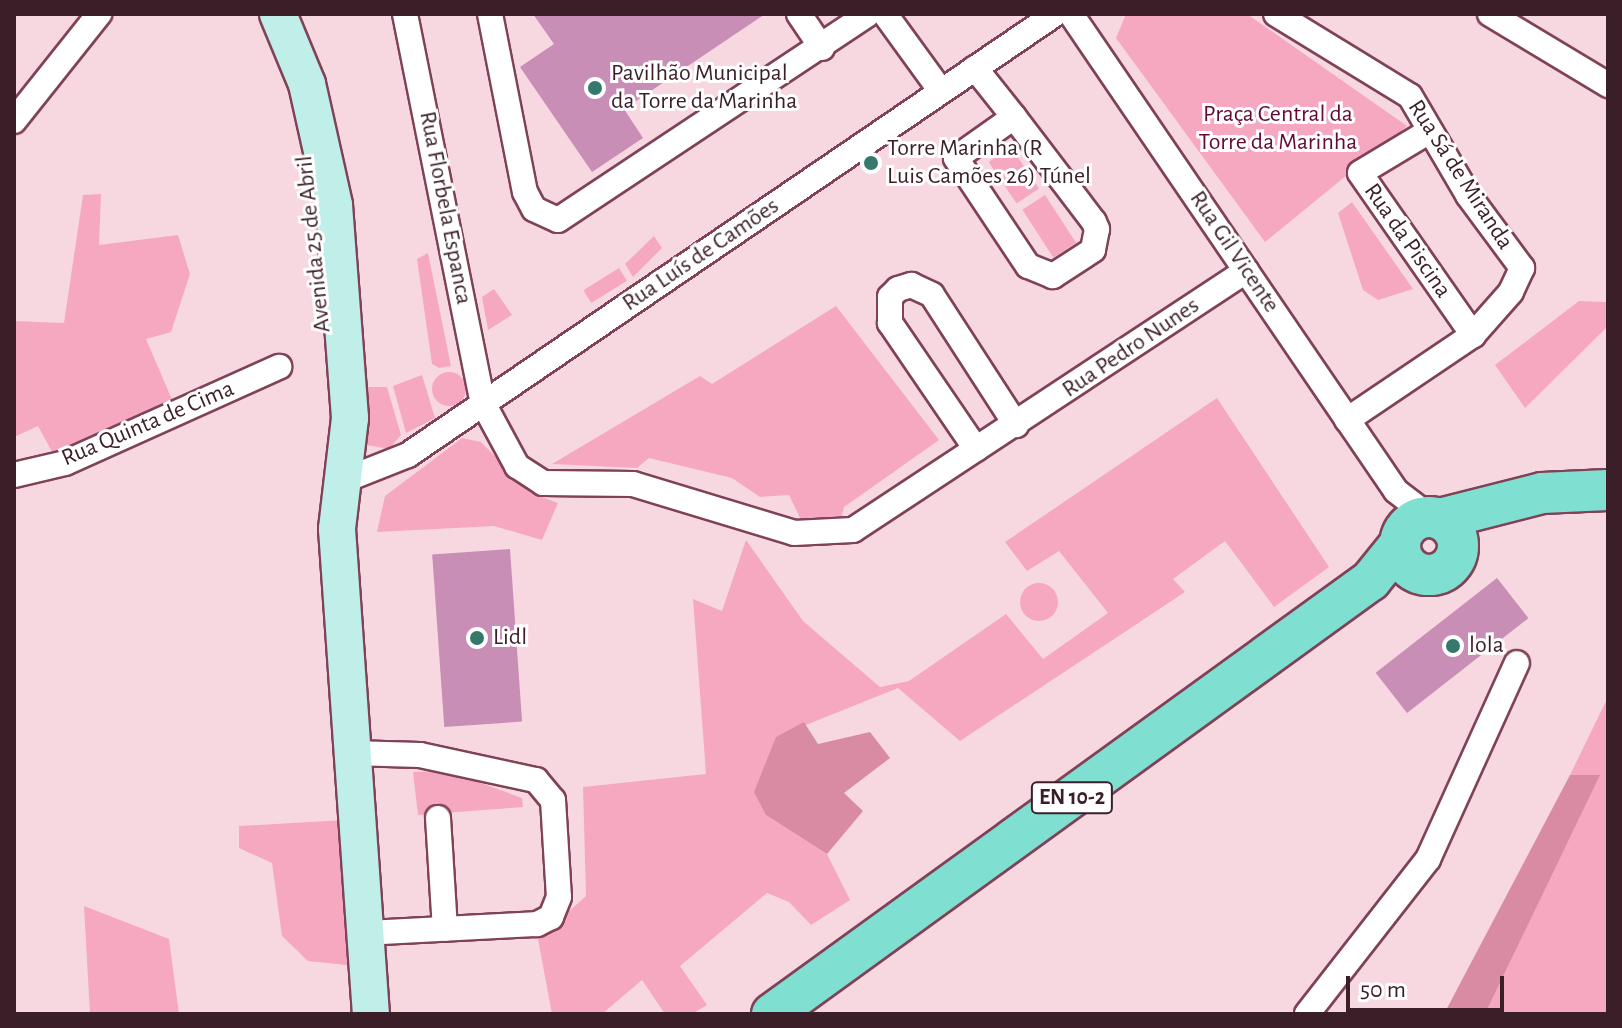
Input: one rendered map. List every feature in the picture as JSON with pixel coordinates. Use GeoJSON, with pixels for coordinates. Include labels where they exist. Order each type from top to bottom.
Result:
{"type":"FeatureCollection","features":[{"type":"Feature","properties":{"kind":"main road","name":"Avenida 25 de Abril"},"geometry":{"type":"LineString","coordinates":[[256,14],[287,87],[309,170],[340,482],[351,753],[371,1014]]}},
{"type":"Feature","properties":{"kind":"main road","name":"Avenida 25 de Abril"},"geometry":{"type":"LineString","coordinates":[[278,14],[307,84],[334,205],[350,418],[340,482]]}},
{"type":"Feature","properties":{"kind":"main road"},"geometry":{"type":"LineString","coordinates":[[1418,529],[1494,504],[1608,490]]}},
{"type":"Feature","properties":{"kind":"main road"},"geometry":{"type":"LineString","coordinates":[[1371,580],[1442,566],[1472,520],[1494,504]]}},
{"type":"Feature","properties":{"kind":"main road"},"geometry":{"type":"LineString","coordinates":[[1418,529],[1454,530],[1442,566]]}},
{"type":"Feature","properties":{"kind":"main road"},"geometry":{"type":"LineString","coordinates":[[1418,529],[1410,568],[1442,566]]}},
{"type":"Feature","properties":{"kind":"main road","name":"EN 10-2"},"geometry":{"type":"LineString","coordinates":[[772,1014],[1371,580],[1418,529]]}},
{"type":"Feature","properties":{"kind":"street"},"geometry":{"type":"LineString","coordinates":[[14,121],[99,14]]}},
{"type":"Feature","properties":{"kind":"street","name":"Rua Florbela Espanca"},"geometry":{"type":"LineString","coordinates":[[405,14],[483,403],[500,440],[534,480],[648,486],[815,536],[867,523],[976,449]]}},
{"type":"Feature","properties":{"kind":"street"},"geometry":{"type":"LineString","coordinates":[[490,14],[525,192],[534,209],[558,220],[822,48],[868,14]]}},
{"type":"Feature","properties":{"kind":"street"},"geometry":{"type":"LineString","coordinates":[[799,14],[822,48]]}},
{"type":"Feature","properties":{"kind":"street"},"geometry":{"type":"LineString","coordinates":[[885,14],[941,91]]}},
{"type":"Feature","properties":{"kind":"street","name":"Rua Luís de Camões"},"geometry":{"type":"LineString","coordinates":[[340,482],[387,468],[1055,14]]}},
{"type":"Feature","properties":{"kind":"street","name":"Rua Gil Vicente"},"geometry":{"type":"LineString","coordinates":[[1071,14],[1396,491],[1418,529]]}},
{"type":"Feature","properties":{"kind":"street","name":"Rua Sá de Miranda"},"geometry":{"type":"LineString","coordinates":[[1276,14],[1410,96],[1428,132],[1522,268],[1511,292],[1473,335],[1347,420]]}},
{"type":"Feature","properties":{"kind":"street"},"geometry":{"type":"LineString","coordinates":[[1490,14],[1603,74]]}},
{"type":"Feature","properties":{"kind":"street"},"geometry":{"type":"LineString","coordinates":[[975,68],[1014,117],[1097,229],[1093,250],[1053,276],[1028,266],[956,158],[1014,117]]}},
{"type":"Feature","properties":{"kind":"street","name":"Rua da Piscina"},"geometry":{"type":"LineString","coordinates":[[1428,132],[1360,173],[1473,335]]}},
{"type":"Feature","properties":{"kind":"street","name":"Rua Pedro Nunes"},"geometry":{"type":"LineString","coordinates":[[976,449],[1246,271]]}},
{"type":"Feature","properties":{"kind":"street"},"geometry":{"type":"LineString","coordinates":[[976,449],[890,323],[890,297],[898,289],[911,285],[932,295],[1016,425]]}},
{"type":"Feature","properties":{"kind":"street","name":"Rua Quinta de Cima"},"geometry":{"type":"LineString","coordinates":[[14,475],[65,463],[279,367]]}},
{"type":"Feature","properties":{"kind":"street"},"geometry":{"type":"LineString","coordinates":[[1307,1014],[1428,859],[1517,663]]}},
{"type":"Feature","properties":{"kind":"street"},"geometry":{"type":"LineString","coordinates":[[351,753],[420,755],[550,789],[559,897],[551,917],[537,924],[365,933]]}},
{"type":"Feature","properties":{"kind":"street"},"geometry":{"type":"LineString","coordinates":[[438,818],[445,929]]}},
{"type":"Feature","properties":{"kind":"green space","name":"Praça Central da Torre da Marinha"},"geometry":{"type":"Polygon","coordinates":[[[1126,14],[1247,14],[1407,126],[1265,242],[1116,38],[1126,14]]]}},
{"type":"Feature","properties":{"kind":"green space"},"geometry":{"type":"Polygon","coordinates":[[[1011,147],[1039,188],[1017,204],[989,162],[1011,147]]]}},
{"type":"Feature","properties":{"kind":"green space"},"geometry":{"type":"Polygon","coordinates":[[[101,194],[99,245],[178,235],[190,274],[171,332],[146,339],[173,402],[55,457],[38,426],[14,437],[14,321],[64,323],[83,195],[101,194]]]}},
{"type":"Feature","properties":{"kind":"green space"},"geometry":{"type":"Polygon","coordinates":[[[1045,195],[1076,243],[1053,258],[1022,210],[1045,195]]]}},
{"type":"Feature","properties":{"kind":"green space"},"geometry":{"type":"Polygon","coordinates":[[[1352,202],[1413,289],[1378,300],[1363,290],[1338,213],[1352,202]]]}},
{"type":"Feature","properties":{"kind":"green space"},"geometry":{"type":"Polygon","coordinates":[[[654,236],[662,248],[633,277],[625,264],[654,236]]]}},
{"type":"Feature","properties":{"kind":"green space"},"geometry":{"type":"Polygon","coordinates":[[[428,253],[451,366],[439,368],[432,364],[417,259],[428,253]]]}},
{"type":"Feature","properties":{"kind":"green space"},"geometry":{"type":"Polygon","coordinates":[[[619,268],[627,281],[591,303],[583,290],[619,268]]]}},
{"type":"Feature","properties":{"kind":"green space"},"geometry":{"type":"Polygon","coordinates":[[[494,289],[512,315],[488,330],[482,297],[494,289]]]}},
{"type":"Feature","properties":{"kind":"green space"},"geometry":{"type":"Polygon","coordinates":[[[1579,301],[1606,302],[1608,326],[1525,408],[1495,365],[1579,301]]]}},
{"type":"Feature","properties":{"kind":"green space"},"geometry":{"type":"Polygon","coordinates":[[[836,306],[939,440],[844,507],[840,523],[802,522],[789,495],[760,497],[732,478],[649,458],[637,468],[552,464],[700,376],[712,384],[836,306]]]}},
{"type":"Feature","properties":{"kind":"green space"},"geometry":{"type":"Polygon","coordinates":[[[449,372],[461,377],[466,389],[461,401],[449,406],[437,401],[432,389],[437,377],[449,372]]]}},
{"type":"Feature","properties":{"kind":"green space"},"geometry":{"type":"Polygon","coordinates":[[[422,375],[435,418],[406,433],[393,386],[422,375]]]}},
{"type":"Feature","properties":{"kind":"green space"},"geometry":{"type":"Polygon","coordinates":[[[364,387],[387,387],[401,435],[389,449],[367,445],[364,387]]]}},
{"type":"Feature","properties":{"kind":"green space"},"geometry":{"type":"Polygon","coordinates":[[[1217,398],[1329,567],[1274,607],[1225,541],[1173,579],[1185,592],[960,741],[898,688],[776,737],[766,815],[827,854],[850,900],[811,925],[789,902],[767,893],[680,966],[707,1005],[692,1014],[665,1014],[642,980],[602,1014],[552,1014],[538,939],[586,896],[583,787],[706,774],[693,599],[722,611],[746,540],[803,621],[880,687],[909,681],[1006,614],[1043,659],[1108,613],[1059,551],[1027,571],[1005,542],[1217,398]]]}},
{"type":"Feature","properties":{"kind":"green space"},"geometry":{"type":"Polygon","coordinates":[[[462,438],[481,442],[531,493],[558,503],[542,540],[494,526],[377,532],[385,496],[462,438]]]}},
{"type":"Feature","properties":{"kind":"green space"},"geometry":{"type":"Polygon","coordinates":[[[1039,583],[1052,589],[1058,602],[1052,615],[1039,621],[1026,615],[1020,602],[1026,589],[1039,583]]]}},
{"type":"Feature","properties":{"kind":"green space"},"geometry":{"type":"Polygon","coordinates":[[[1608,697],[1608,1014],[1485,1014],[1599,776],[1570,775],[1608,697]]]}},
{"type":"Feature","properties":{"kind":"green space"},"geometry":{"type":"Polygon","coordinates":[[[448,771],[522,798],[523,807],[418,815],[413,772],[448,771]]]}},
{"type":"Feature","properties":{"kind":"green space"},"geometry":{"type":"Polygon","coordinates":[[[344,820],[355,966],[308,961],[282,936],[272,863],[239,848],[239,826],[344,820]]]}},
{"type":"Feature","properties":{"kind":"green space"},"geometry":{"type":"Polygon","coordinates":[[[84,906],[169,939],[179,1014],[90,1014],[84,906]]]}},
{"type":"Feature","properties":{"kind":"shaded area"},"geometry":{"type":"Polygon","coordinates":[[[804,722],[818,744],[870,732],[890,758],[844,793],[863,811],[827,854],[766,815],[754,792],[776,737],[804,722]]]}},
{"type":"Feature","properties":{"kind":"shaded area"},"geometry":{"type":"Polygon","coordinates":[[[1570,775],[1600,775],[1485,1014],[1444,1014],[1570,775]]]}},
{"type":"Feature","properties":{"kind":"building","name":"Pavilhão Municipal da Torre da Marinha"},"geometry":{"type":"Polygon","coordinates":[[[533,14],[765,14],[624,109],[643,138],[592,172],[520,67],[554,44],[533,14]]]}},
{"type":"Feature","properties":{"kind":"building","name":"Lidl"},"geometry":{"type":"Polygon","coordinates":[[[510,549],[522,722],[444,727],[432,554],[510,549]]]}},
{"type":"Feature","properties":{"kind":"building","name":"lola"},"geometry":{"type":"Polygon","coordinates":[[[1497,578],[1528,618],[1407,713],[1376,673],[1497,578]]]}},
{"type":"Feature","properties":{"kind":"place","name":"Pavilhão Municipal da Torre da Marinha"},"geometry":{"type":"Point","coordinates":[595,88]}},
{"type":"Feature","properties":{"kind":"place","name":"Torre Marinha (R Luis Camões 26) Túnel"},"geometry":{"type":"Point","coordinates":[871,163]}},
{"type":"Feature","properties":{"kind":"place","name":"Lidl"},"geometry":{"type":"Point","coordinates":[477,638]}},
{"type":"Feature","properties":{"kind":"place","name":"lola"},"geometry":{"type":"Point","coordinates":[1453,646]}}]}
